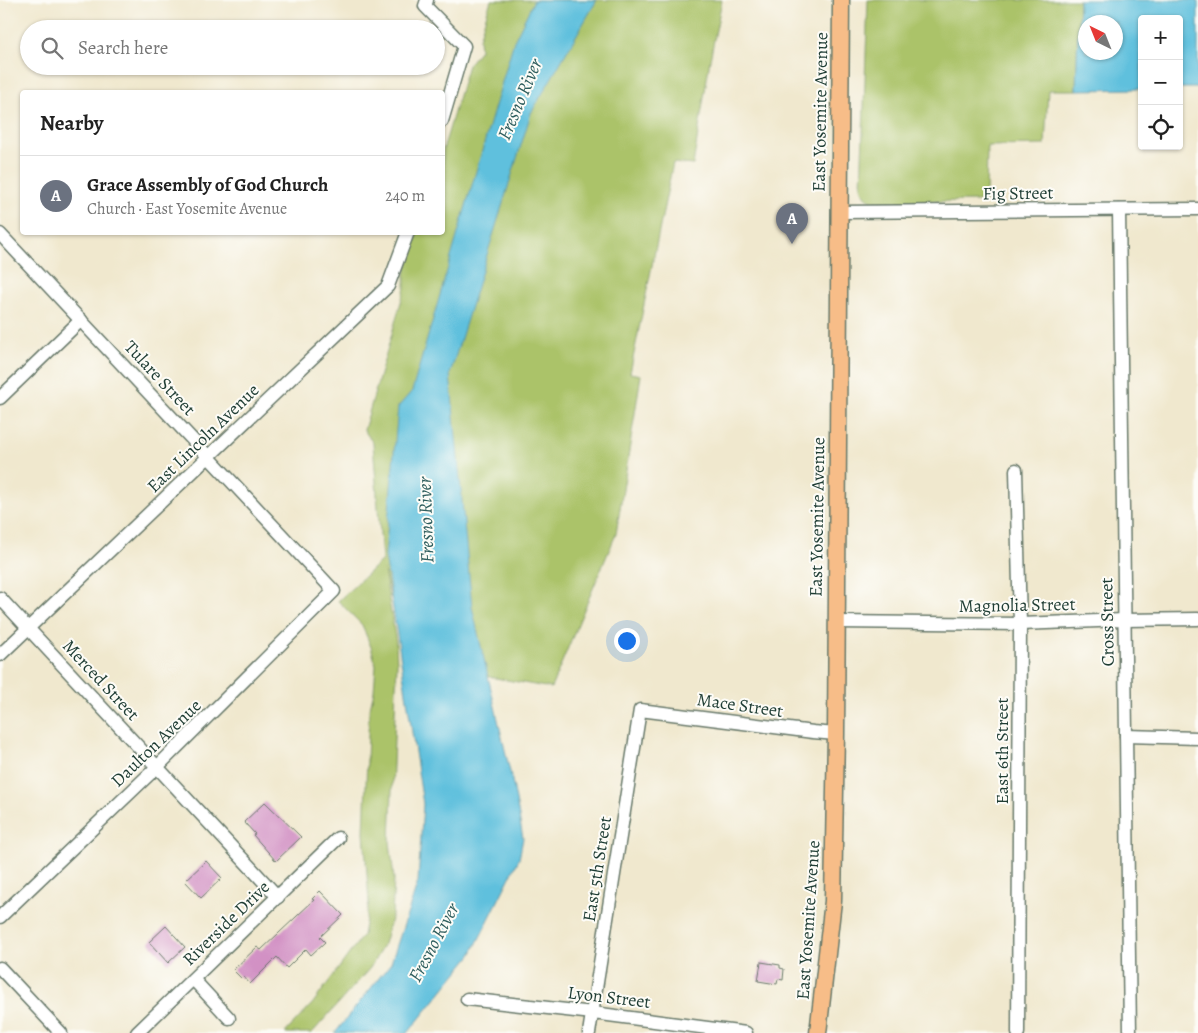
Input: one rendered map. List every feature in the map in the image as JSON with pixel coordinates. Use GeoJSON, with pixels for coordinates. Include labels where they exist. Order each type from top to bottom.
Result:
{"type":"FeatureCollection","features":[{"type":"Feature","properties":{"kind":"main road","name":"East Yosemite Avenue"},"geometry":{"type":"LineString","coordinates":[[818,1033],[833,901],[836,734],[841,0]]}},
{"type":"Feature","properties":{"kind":"street"},"geometry":{"type":"LineString","coordinates":[[427,0],[425,6],[439,20]]}},
{"type":"Feature","properties":{"kind":"street"},"geometry":{"type":"LineString","coordinates":[[445,27],[464,46],[445,111]]}},
{"type":"Feature","properties":{"kind":"street","name":"Fig Street"},"geometry":{"type":"LineString","coordinates":[[839,212],[1198,209]]}},
{"type":"Feature","properties":{"kind":"street","name":"Cross Street"},"geometry":{"type":"LineString","coordinates":[[1119,210],[1130,1033]]}},
{"type":"Feature","properties":{"kind":"street","name":"Tulare Street"},"geometry":{"type":"LineString","coordinates":[[0,234],[334,592]]}},
{"type":"Feature","properties":{"kind":"street","name":"East Lincoln Avenue"},"geometry":{"type":"LineString","coordinates":[[0,655],[388,286],[407,235]]}},
{"type":"Feature","properties":{"kind":"street"},"geometry":{"type":"LineString","coordinates":[[0,398],[81,320]]}},
{"type":"Feature","properties":{"kind":"street","name":"East 6th Street"},"geometry":{"type":"LineString","coordinates":[[1016,470],[1020,624],[1018,1033]]}},
{"type":"Feature","properties":{"kind":"street","name":"Daulton Avenue"},"geometry":{"type":"LineString","coordinates":[[0,917],[158,766],[334,592]]}},
{"type":"Feature","properties":{"kind":"street","name":"Merced Street"},"geometry":{"type":"LineString","coordinates":[[0,598],[158,766],[278,898]]}},
{"type":"Feature","properties":{"kind":"street","name":"Magnolia Street"},"geometry":{"type":"LineString","coordinates":[[836,622],[1020,624],[1198,619]]}},
{"type":"Feature","properties":{"kind":"street","name":"Mace Street"},"geometry":{"type":"LineString","coordinates":[[640,710],[836,734]]}},
{"type":"Feature","properties":{"kind":"street","name":"East 5th Street"},"geometry":{"type":"LineString","coordinates":[[589,1033],[640,710]]}},
{"type":"Feature","properties":{"kind":"street"},"geometry":{"type":"LineString","coordinates":[[1126,736],[1198,738]]}},
{"type":"Feature","properties":{"kind":"street","name":"Riverside Drive"},"geometry":{"type":"LineString","coordinates":[[137,1033],[338,838]]}},
{"type":"Feature","properties":{"kind":"street"},"geometry":{"type":"LineString","coordinates":[[0,968],[61,1033]]}},
{"type":"Feature","properties":{"kind":"street"},"geometry":{"type":"LineString","coordinates":[[193,980],[229,1018]]}},
{"type":"Feature","properties":{"kind":"street","name":"Lyon Street"},"geometry":{"type":"LineString","coordinates":[[467,999],[746,1033]]}},
{"type":"Feature","properties":{"kind":"green space"},"geometry":{"type":"Polygon","coordinates":[[[491,0],[722,0],[693,165],[673,163],[630,373],[641,375],[616,534],[551,688],[407,662],[384,570],[396,642],[397,664],[390,841],[394,879],[392,915],[384,944],[370,968],[312,1033],[285,1033],[313,1003],[363,935],[369,902],[364,832],[369,712],[374,691],[376,665],[362,625],[338,601],[382,560],[373,443],[364,430],[405,288],[405,274],[417,235],[445,235],[445,143],[468,65],[480,50],[479,39],[491,0]]]}},
{"type":"Feature","properties":{"kind":"green space"},"geometry":{"type":"Polygon","coordinates":[[[868,0],[1079,0],[1076,90],[1048,90],[1045,145],[987,146],[986,201],[876,202],[866,197],[861,187],[868,0]]]}},
{"type":"Feature","properties":{"kind":"water","name":"Fresno River"},"geometry":{"type":"Polygon","coordinates":[[[534,0],[597,0],[531,113],[450,374],[472,607],[514,789],[523,838],[519,859],[471,955],[408,1033],[335,1033],[391,963],[418,882],[423,804],[385,556],[398,407],[412,391],[514,41],[534,0]]]}},
{"type":"Feature","properties":{"kind":"water"},"geometry":{"type":"Polygon","coordinates":[[[1079,0],[1198,0],[1198,88],[1183,88],[1183,15],[1138,15],[1138,89],[1076,90],[1078,30],[1078,60],[1123,60],[1123,15],[1078,15],[1079,0]]]}},
{"type":"Feature","properties":{"kind":"building"},"geometry":{"type":"Polygon","coordinates":[[[265,802],[301,837],[276,861],[244,822],[265,802]]]}},
{"type":"Feature","properties":{"kind":"building"},"geometry":{"type":"Polygon","coordinates":[[[206,861],[222,878],[201,898],[185,881],[206,861]]]}},
{"type":"Feature","properties":{"kind":"building"},"geometry":{"type":"Polygon","coordinates":[[[320,891],[343,915],[320,937],[325,942],[311,955],[306,949],[287,968],[277,957],[250,984],[243,976],[241,978],[233,970],[257,947],[261,950],[314,900],[312,899],[320,891]]]}},
{"type":"Feature","properties":{"kind":"building"},"geometry":{"type":"Polygon","coordinates":[[[166,926],[185,947],[168,963],[149,942],[166,926]]]}},
{"type":"Feature","properties":{"kind":"building"},"geometry":{"type":"Polygon","coordinates":[[[761,962],[780,965],[780,968],[784,969],[783,980],[778,979],[777,984],[758,981],[761,962]]]}},
{"type":"Feature","properties":{"kind":"place","name":"Grace Assembly of God Church"},"geometry":{"type":"Point","coordinates":[792,244]}}]}
